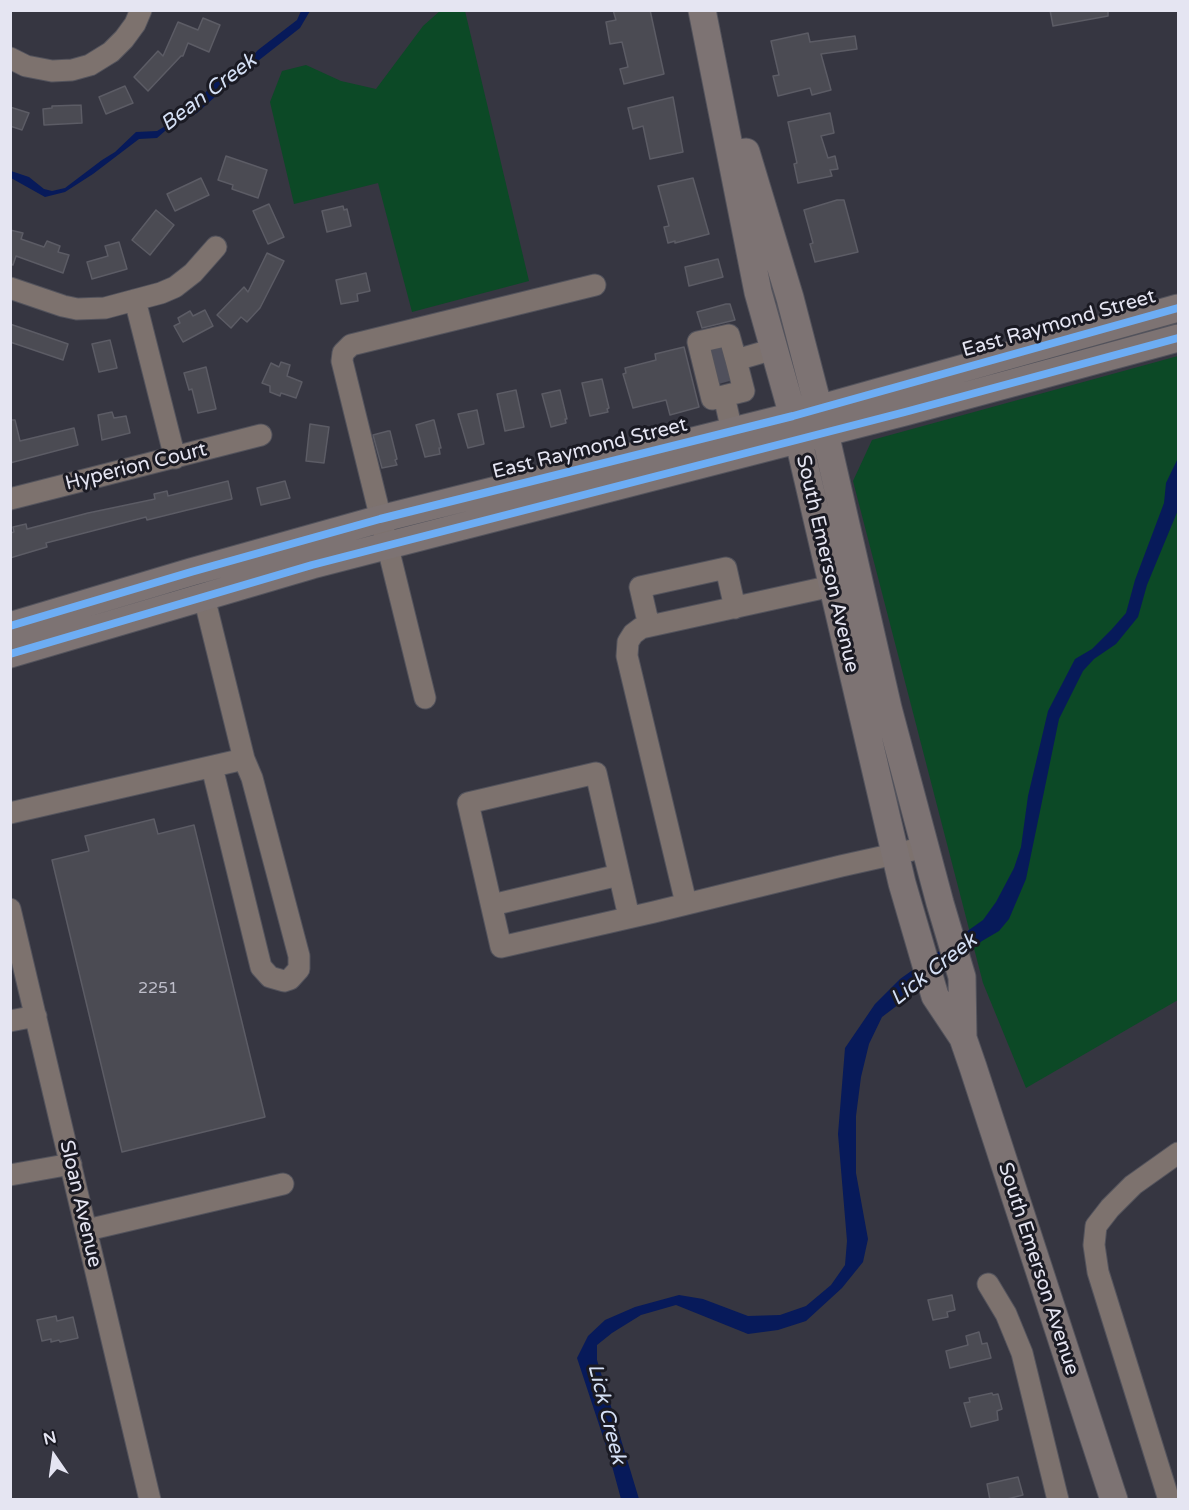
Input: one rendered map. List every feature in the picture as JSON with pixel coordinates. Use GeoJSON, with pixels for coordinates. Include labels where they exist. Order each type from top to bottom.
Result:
{"type":"FeatureCollection","features":[{"type":"Feature","properties":{"kind":"main road","name":"South Emerson Avenue"},"geometry":{"type":"LineString","coordinates":[[702,10],[758,292],[796,427],[894,855],[935,996],[963,1038],[1114,1500]]}},
{"type":"Feature","properties":{"kind":"main road","name":"South Emerson Avenue"},"geometry":{"type":"LineString","coordinates":[[702,10],[790,298],[822,421],[888,708],[945,922],[962,977],[963,1038]]}},
{"type":"Feature","properties":{"kind":"main road","name":"East Raymond Street"},"geometry":{"type":"LineString","coordinates":[[822,421],[1179,308]]}},
{"type":"Feature","properties":{"kind":"main road","name":"East Raymond Street"},"geometry":{"type":"LineString","coordinates":[[10,654],[796,427],[1179,338]]}},
{"type":"Feature","properties":{"kind":"main road","name":"East Raymond Street"},"geometry":{"type":"LineString","coordinates":[[10,626],[380,519],[732,431],[796,427]]}},
{"type":"Feature","properties":{"kind":"street"},"geometry":{"type":"LineString","coordinates":[[10,58],[26,66],[52,71],[78,68],[96,62],[111,52],[132,29],[141,10]]}},
{"type":"Feature","properties":{"kind":"street"},"geometry":{"type":"LineString","coordinates":[[10,288],[77,309],[105,308],[161,293],[183,282],[194,273],[216,247]]}},
{"type":"Feature","properties":{"kind":"street"},"geometry":{"type":"LineString","coordinates":[[425,698],[342,361],[345,351],[351,345],[594,285]]}},
{"type":"Feature","properties":{"kind":"street"},"geometry":{"type":"LineString","coordinates":[[135,300],[175,458]]}},
{"type":"Feature","properties":{"kind":"street"},"geometry":{"type":"LineString","coordinates":[[732,431],[721,367],[774,349]]}},
{"type":"Feature","properties":{"kind":"street","name":"Hyperion Court"},"geometry":{"type":"LineString","coordinates":[[10,499],[261,435]]}},
{"type":"Feature","properties":{"kind":"street"},"geometry":{"type":"LineString","coordinates":[[649,626],[640,586],[726,568],[735,608]]}},
{"type":"Feature","properties":{"kind":"street"},"geometry":{"type":"LineString","coordinates":[[686,903],[627,656],[628,642],[641,628],[832,586]]}},
{"type":"Feature","properties":{"kind":"street"},"geometry":{"type":"LineString","coordinates":[[204,597],[244,759],[252,778],[299,956],[299,969],[294,976],[284,981],[270,977],[261,967],[212,766]]}},
{"type":"Feature","properties":{"kind":"street"},"geometry":{"type":"LineString","coordinates":[[10,813],[244,759]]}},
{"type":"Feature","properties":{"kind":"street"},"geometry":{"type":"LineString","coordinates":[[629,917],[596,773],[468,803],[501,947],[629,917],[841,866],[926,847]]}},
{"type":"Feature","properties":{"kind":"street"},"geometry":{"type":"LineString","coordinates":[[492,905],[619,874]]}},
{"type":"Feature","properties":{"kind":"street","name":"Sloan Avenue"},"geometry":{"type":"LineString","coordinates":[[10,909],[150,1500]]}},
{"type":"Feature","properties":{"kind":"street"},"geometry":{"type":"LineString","coordinates":[[10,1021],[36,1016]]}},
{"type":"Feature","properties":{"kind":"street"},"geometry":{"type":"LineString","coordinates":[[1170,1500],[1098,1272],[1094,1245],[1096,1226],[1110,1208],[1133,1185],[1179,1153]]}},
{"type":"Feature","properties":{"kind":"street"},"geometry":{"type":"LineString","coordinates":[[10,1175],[71,1164]]}},
{"type":"Feature","properties":{"kind":"street"},"geometry":{"type":"LineString","coordinates":[[87,1230],[283,1184]]}},
{"type":"Feature","properties":{"kind":"street"},"geometry":{"type":"LineString","coordinates":[[988,1284],[1006,1314],[1022,1353],[1058,1500]]}},
{"type":"Feature","properties":{"kind":"green space"},"geometry":{"type":"Polygon","coordinates":[[[441,10],[465,11],[529,281],[412,312],[378,183],[294,204],[270,102],[282,71],[306,65],[341,81],[376,89],[423,26],[441,10]]]}},
{"type":"Feature","properties":{"kind":"green space"},"geometry":{"type":"Polygon","coordinates":[[[1178,356],[1178,1000],[1026,1088],[983,983],[853,481],[872,440],[1178,356]]]}},
{"type":"Feature","properties":{"kind":"water","name":"Bean Creek"},"geometry":{"type":"Polygon","coordinates":[[[301,11],[310,11],[300,28],[235,79],[197,113],[157,138],[139,139],[65,192],[45,197],[11,178],[11,171],[29,177],[44,189],[52,191],[65,188],[115,152],[136,132],[157,131],[179,118],[198,102],[213,83],[241,68],[258,50],[297,20],[301,11]]]}},
{"type":"Feature","properties":{"kind":"water","name":"Lick Creek"},"geometry":{"type":"Polygon","coordinates":[[[1178,458],[1178,510],[1147,585],[1138,617],[1116,644],[1094,659],[1083,671],[1059,719],[1026,879],[1009,919],[999,931],[982,941],[882,1017],[869,1044],[861,1077],[856,1116],[856,1173],[868,1239],[863,1262],[842,1288],[806,1321],[778,1330],[748,1334],[676,1305],[641,1315],[597,1345],[597,1360],[639,1499],[621,1499],[577,1358],[588,1336],[605,1320],[635,1307],[679,1295],[703,1299],[748,1316],[780,1315],[806,1306],[831,1285],[845,1265],[847,1241],[838,1134],[845,1048],[875,1004],[900,979],[983,920],[996,902],[1014,868],[1021,847],[1028,796],[1048,711],[1075,659],[1092,649],[1126,613],[1135,580],[1164,503],[1166,483],[1178,458]]]}},
{"type":"Feature","properties":{"kind":"building"},"geometry":{"type":"Polygon","coordinates":[[[613,10],[650,10],[664,74],[624,84],[620,69],[628,67],[622,42],[610,44],[606,22],[616,20],[613,10]]]}},
{"type":"Feature","properties":{"kind":"building"},"geometry":{"type":"Polygon","coordinates":[[[1050,10],[1108,10],[1108,16],[1053,26],[1050,10]]]}},
{"type":"Feature","properties":{"kind":"building"},"geometry":{"type":"Polygon","coordinates":[[[203,18],[220,25],[209,52],[188,43],[183,56],[148,91],[134,77],[158,51],[163,56],[178,22],[198,30],[203,18]]]}},
{"type":"Feature","properties":{"kind":"building"},"geometry":{"type":"Polygon","coordinates":[[[808,33],[810,42],[855,36],[857,49],[821,54],[831,90],[812,95],[810,88],[778,96],[773,76],[779,75],[771,41],[808,33]]]}},
{"type":"Feature","properties":{"kind":"building"},"geometry":{"type":"Polygon","coordinates":[[[125,86],[133,103],[106,114],[99,97],[125,86]]]}},
{"type":"Feature","properties":{"kind":"building"},"geometry":{"type":"Polygon","coordinates":[[[673,97],[683,152],[650,159],[643,126],[633,129],[628,108],[673,97]]]}},
{"type":"Feature","properties":{"kind":"building"},"geometry":{"type":"Polygon","coordinates":[[[81,105],[82,123],[44,125],[43,109],[52,108],[52,106],[81,105]]]}},
{"type":"Feature","properties":{"kind":"building"},"geometry":{"type":"Polygon","coordinates":[[[10,107],[29,113],[22,130],[10,126],[10,107]]]}},
{"type":"Feature","properties":{"kind":"building"},"geometry":{"type":"Polygon","coordinates":[[[830,113],[834,133],[821,136],[828,158],[835,156],[838,169],[830,170],[832,176],[798,183],[794,164],[797,163],[788,122],[830,113]]]}},
{"type":"Feature","properties":{"kind":"building"},"geometry":{"type":"Polygon","coordinates":[[[226,156],[267,170],[258,198],[232,189],[233,185],[218,180],[226,156]]]}},
{"type":"Feature","properties":{"kind":"building"},"geometry":{"type":"Polygon","coordinates":[[[201,178],[209,195],[175,211],[167,194],[201,178]]]}},
{"type":"Feature","properties":{"kind":"building"},"geometry":{"type":"Polygon","coordinates":[[[693,178],[709,234],[668,243],[664,227],[669,226],[658,186],[693,178]]]}},
{"type":"Feature","properties":{"kind":"building"},"geometry":{"type":"Polygon","coordinates":[[[844,200],[858,252],[815,262],[810,244],[813,243],[804,210],[844,200]]]}},
{"type":"Feature","properties":{"kind":"building"},"geometry":{"type":"Polygon","coordinates":[[[269,204],[284,237],[268,244],[253,211],[269,204]]]}},
{"type":"Feature","properties":{"kind":"building"},"geometry":{"type":"Polygon","coordinates":[[[343,206],[344,210],[347,209],[351,226],[327,232],[322,211],[343,206]]]}},
{"type":"Feature","properties":{"kind":"building"},"geometry":{"type":"Polygon","coordinates":[[[156,210],[174,225],[150,255],[132,240],[156,210]]]}},
{"type":"Feature","properties":{"kind":"building"},"geometry":{"type":"Polygon","coordinates":[[[10,230],[23,233],[21,239],[44,247],[47,241],[60,246],[58,252],[69,255],[63,273],[16,256],[13,265],[10,264],[10,230]]]}},
{"type":"Feature","properties":{"kind":"building"},"geometry":{"type":"Polygon","coordinates":[[[119,242],[127,269],[92,279],[87,262],[108,256],[105,246],[119,242]]]}},
{"type":"Feature","properties":{"kind":"building"},"geometry":{"type":"Polygon","coordinates":[[[267,253],[284,261],[260,308],[247,322],[241,317],[231,328],[217,315],[244,287],[248,292],[267,253]]]}},
{"type":"Feature","properties":{"kind":"building"},"geometry":{"type":"Polygon","coordinates":[[[718,259],[723,277],[689,286],[685,267],[718,259]]]}},
{"type":"Feature","properties":{"kind":"building"},"geometry":{"type":"Polygon","coordinates":[[[366,273],[370,291],[357,294],[358,301],[341,304],[336,280],[366,273]]]}},
{"type":"Feature","properties":{"kind":"building"},"geometry":{"type":"Polygon","coordinates":[[[730,304],[735,320],[702,328],[697,312],[730,304]]]}},
{"type":"Feature","properties":{"kind":"building"},"geometry":{"type":"Polygon","coordinates":[[[205,310],[213,326],[183,342],[174,326],[180,323],[178,318],[190,311],[193,316],[205,310]]]}},
{"type":"Feature","properties":{"kind":"building"},"geometry":{"type":"Polygon","coordinates":[[[10,324],[68,344],[63,360],[10,342],[10,324]]]}},
{"type":"Feature","properties":{"kind":"building"},"geometry":{"type":"Polygon","coordinates":[[[110,340],[117,368],[99,372],[92,344],[110,340]]]}},
{"type":"Feature","properties":{"kind":"building"},"geometry":{"type":"Polygon","coordinates":[[[684,347],[699,407],[670,415],[666,400],[633,408],[623,374],[626,373],[625,368],[656,360],[655,354],[684,347]]]}},
{"type":"Feature","properties":{"kind":"building"},"geometry":{"type":"Polygon","coordinates":[[[281,362],[290,365],[287,376],[302,382],[296,398],[270,392],[270,386],[262,383],[271,363],[279,367],[281,362]]]}},
{"type":"Feature","properties":{"kind":"building"},"geometry":{"type":"Polygon","coordinates":[[[206,367],[216,409],[198,413],[192,389],[189,390],[184,373],[206,367]]]}},
{"type":"Feature","properties":{"kind":"building"},"geometry":{"type":"Polygon","coordinates":[[[602,379],[608,412],[590,416],[582,383],[602,379]]]}},
{"type":"Feature","properties":{"kind":"building"},"geometry":{"type":"Polygon","coordinates":[[[516,390],[524,427],[505,431],[497,394],[516,390]]]}},
{"type":"Feature","properties":{"kind":"building"},"geometry":{"type":"Polygon","coordinates":[[[560,390],[567,419],[565,419],[566,423],[551,427],[542,394],[560,390]]]}},
{"type":"Feature","properties":{"kind":"building"},"geometry":{"type":"Polygon","coordinates":[[[477,410],[484,444],[468,448],[458,414],[477,410]]]}},
{"type":"Feature","properties":{"kind":"building"},"geometry":{"type":"Polygon","coordinates":[[[112,412],[114,418],[126,416],[130,433],[102,440],[98,415],[112,412]]]}},
{"type":"Feature","properties":{"kind":"building"},"geometry":{"type":"Polygon","coordinates":[[[10,420],[15,420],[20,441],[74,428],[78,445],[10,463],[10,420]]]}},
{"type":"Feature","properties":{"kind":"building"},"geometry":{"type":"Polygon","coordinates":[[[434,420],[441,448],[439,448],[440,454],[425,457],[416,425],[434,420]]]}},
{"type":"Feature","properties":{"kind":"building"},"geometry":{"type":"Polygon","coordinates":[[[310,424],[329,427],[324,463],[306,461],[310,424]]]}},
{"type":"Feature","properties":{"kind":"building"},"geometry":{"type":"Polygon","coordinates":[[[390,431],[397,465],[382,468],[373,435],[390,431]]]}},
{"type":"Feature","properties":{"kind":"building"},"geometry":{"type":"Polygon","coordinates":[[[228,481],[232,499],[147,520],[146,517],[46,543],[47,547],[10,558],[10,533],[14,532],[13,527],[26,524],[27,529],[155,499],[154,494],[167,491],[168,496],[228,481]]]}},
{"type":"Feature","properties":{"kind":"building"},"geometry":{"type":"Polygon","coordinates":[[[285,481],[290,498],[261,505],[257,488],[285,481]]]}},
{"type":"Feature","properties":{"kind":"building"},"geometry":{"type":"Polygon","coordinates":[[[154,819],[158,834],[194,825],[265,1117],[122,1152],[52,860],[89,851],[85,836],[154,819]]]}},
{"type":"Feature","properties":{"kind":"building"},"geometry":{"type":"Polygon","coordinates":[[[952,1295],[955,1310],[947,1312],[948,1317],[933,1320],[928,1300],[952,1295]]]}},
{"type":"Feature","properties":{"kind":"building"},"geometry":{"type":"Polygon","coordinates":[[[56,1316],[57,1321],[73,1317],[78,1338],[60,1342],[59,1340],[51,1342],[51,1339],[42,1341],[37,1320],[56,1316]]]}},
{"type":"Feature","properties":{"kind":"building"},"geometry":{"type":"Polygon","coordinates":[[[979,1332],[982,1344],[987,1343],[991,1358],[950,1368],[946,1351],[968,1345],[966,1336],[979,1332]]]}},
{"type":"Feature","properties":{"kind":"building"},"geometry":{"type":"Polygon","coordinates":[[[992,1393],[993,1395],[998,1394],[1002,1409],[997,1411],[998,1420],[971,1427],[964,1403],[970,1402],[969,1398],[992,1393]]]}},
{"type":"Feature","properties":{"kind":"building"},"geometry":{"type":"Polygon","coordinates":[[[1018,1477],[1023,1495],[1003,1500],[990,1500],[987,1484],[1018,1477]]]}},
{"type":"Feature","properties":{"kind":"tunnel"},"geometry":{"type":"LineString","coordinates":[[712,359],[727,356]]}},
{"type":"Feature","properties":{"kind":"tunnel"},"geometry":{"type":"LineString","coordinates":[[716,374],[730,370]]}},
{"type":"Feature","properties":{"kind":"cycle path"},"geometry":{"type":"LineString","coordinates":[[10,626],[380,519],[793,416],[1178,308]]}},
{"type":"Feature","properties":{"kind":"cycle path"},"geometry":{"type":"LineString","coordinates":[[10,654],[312,565],[905,412],[1178,338]]}}]}
